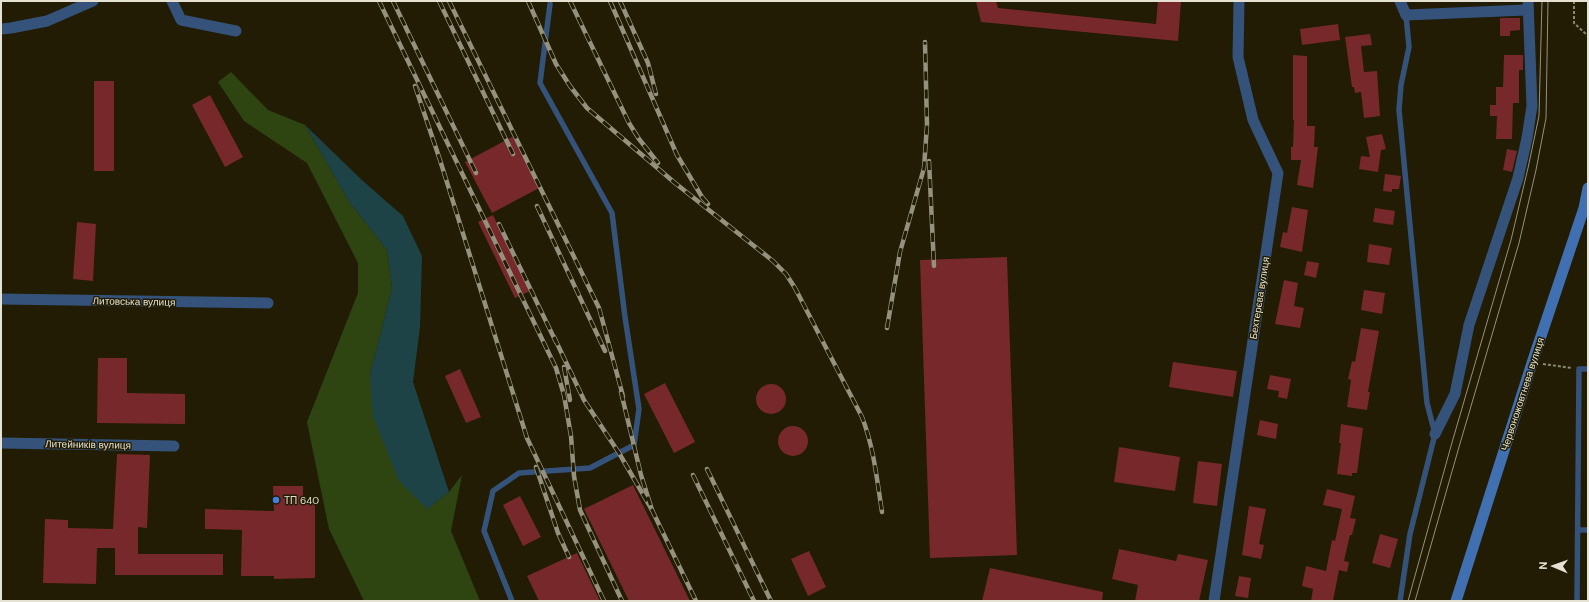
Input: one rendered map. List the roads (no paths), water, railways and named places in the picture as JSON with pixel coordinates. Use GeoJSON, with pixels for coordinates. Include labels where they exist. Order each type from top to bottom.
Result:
{"type":"FeatureCollection","features":[{"type":"Feature","properties":{"kind":"main road","name":"Червоножовтнева вулиця"},"geometry":{"type":"LineString","coordinates":[[1456,601],[1532,363],[1584,208],[1588,188]]}},
{"type":"Feature","properties":{"kind":"street"},"geometry":{"type":"LineString","coordinates":[[1,29],[47,21],[93,1]]}},
{"type":"Feature","properties":{"kind":"street"},"geometry":{"type":"LineString","coordinates":[[172,1],[180,20],[236,32]]}},
{"type":"Feature","properties":{"kind":"street","name":"Бехтерєва вулиця"},"geometry":{"type":"LineString","coordinates":[[1214,601],[1278,173],[1253,120],[1238,57],[1238,1]]}},
{"type":"Feature","properties":{"kind":"street"},"geometry":{"type":"LineString","coordinates":[[1400,1],[1406,15],[1528,5],[1532,106],[1527,138],[1518,178],[1469,325],[1455,394],[1435,434]]}},
{"type":"Feature","properties":{"kind":"street","name":"Литовська вулиця"},"geometry":{"type":"LineString","coordinates":[[1,299],[268,303]]}},
{"type":"Feature","properties":{"kind":"street","name":"Литейників вулиця"},"geometry":{"type":"LineString","coordinates":[[1,443],[174,446]]}},
{"type":"Feature","properties":{"kind":"lane"},"geometry":{"type":"LineString","coordinates":[[512,601],[484,531],[493,491],[520,473],[590,468],[634,445],[639,409],[625,317],[612,213],[540,83],[550,4]]}},
{"type":"Feature","properties":{"kind":"lane"},"geometry":{"type":"LineString","coordinates":[[1400,601],[1410,534],[1435,434],[1427,403],[1399,110],[1401,85],[1409,47],[1406,15]]}},
{"type":"Feature","properties":{"kind":"lane"},"geometry":{"type":"LineString","coordinates":[[1577,601],[1579,369],[1588,369]]}},
{"type":"Feature","properties":{"kind":"lane"},"geometry":{"type":"LineString","coordinates":[[1578,530],[1588,530]]}},
{"type":"Feature","properties":{"kind":"water"},"geometry":{"type":"Polygon","coordinates":[[[305,125],[364,182],[403,216],[422,256],[420,327],[413,382],[449,492],[427,509],[399,481],[373,416],[370,374],[392,288],[387,250],[350,203],[305,125]]]}},
{"type":"Feature","properties":{"kind":"tram line"},"geometry":{"type":"LineString","coordinates":[[1408,601],[1511,240],[1528,168],[1539,116],[1542,1]]}},
{"type":"Feature","properties":{"kind":"tram line"},"geometry":{"type":"LineString","coordinates":[[1415,601],[1519,243],[1536,170],[1546,118],[1548,1]]}},
{"type":"Feature","properties":{"kind":"railway"},"geometry":{"type":"LineString","coordinates":[[379,1],[556,368],[564,395],[571,436],[574,476],[580,510],[622,601]]}},
{"type":"Feature","properties":{"kind":"railway"},"geometry":{"type":"LineString","coordinates":[[393,1],[476,173]]}},
{"type":"Feature","properties":{"kind":"railway"},"geometry":{"type":"LineString","coordinates":[[439,1],[513,154]]}},
{"type":"Feature","properties":{"kind":"railway"},"geometry":{"type":"LineString","coordinates":[[449,1],[599,308],[623,396]]}},
{"type":"Feature","properties":{"kind":"railway"},"geometry":{"type":"LineString","coordinates":[[528,1],[556,64],[570,86],[587,108],[675,183],[773,261],[786,274],[795,288],[862,417],[872,452],[882,512]]}},
{"type":"Feature","properties":{"kind":"railway"},"geometry":{"type":"LineString","coordinates":[[570,1],[629,123],[639,139],[658,163]]}},
{"type":"Feature","properties":{"kind":"railway"},"geometry":{"type":"LineString","coordinates":[[610,1],[677,155],[702,197],[708,204]]}},
{"type":"Feature","properties":{"kind":"railway"},"geometry":{"type":"LineString","coordinates":[[620,1],[648,63],[656,94]]}},
{"type":"Feature","properties":{"kind":"railway"},"geometry":{"type":"LineString","coordinates":[[887,328],[900,252],[924,168],[927,125],[925,42]]}},
{"type":"Feature","properties":{"kind":"railway"},"geometry":{"type":"LineString","coordinates":[[415,86],[440,160],[527,438],[604,601]]}},
{"type":"Feature","properties":{"kind":"railway"},"geometry":{"type":"LineString","coordinates":[[929,161],[934,266]]}},
{"type":"Feature","properties":{"kind":"railway"},"geometry":{"type":"LineString","coordinates":[[537,206],[605,351]]}},
{"type":"Feature","properties":{"kind":"railway"},"geometry":{"type":"LineString","coordinates":[[499,224],[556,342]]}},
{"type":"Feature","properties":{"kind":"railway"},"geometry":{"type":"LineString","coordinates":[[554,337],[584,400],[619,453],[652,510],[696,601]]}},
{"type":"Feature","properties":{"kind":"railway"},"geometry":{"type":"LineString","coordinates":[[564,367],[570,400]]}},
{"type":"Feature","properties":{"kind":"railway"},"geometry":{"type":"LineString","coordinates":[[621,392],[641,475],[652,510]]}},
{"type":"Feature","properties":{"kind":"railway"},"geometry":{"type":"LineString","coordinates":[[536,467],[558,533],[569,557]]}},
{"type":"Feature","properties":{"kind":"railway"},"geometry":{"type":"LineString","coordinates":[[707,469],[771,601]]}},
{"type":"Feature","properties":{"kind":"railway"},"geometry":{"type":"LineString","coordinates":[[693,475],[754,601]]}},
{"type":"Feature","properties":{"kind":"place","name":"ТП 640"},"geometry":{"type":"Point","coordinates":[276,500]}}]}
